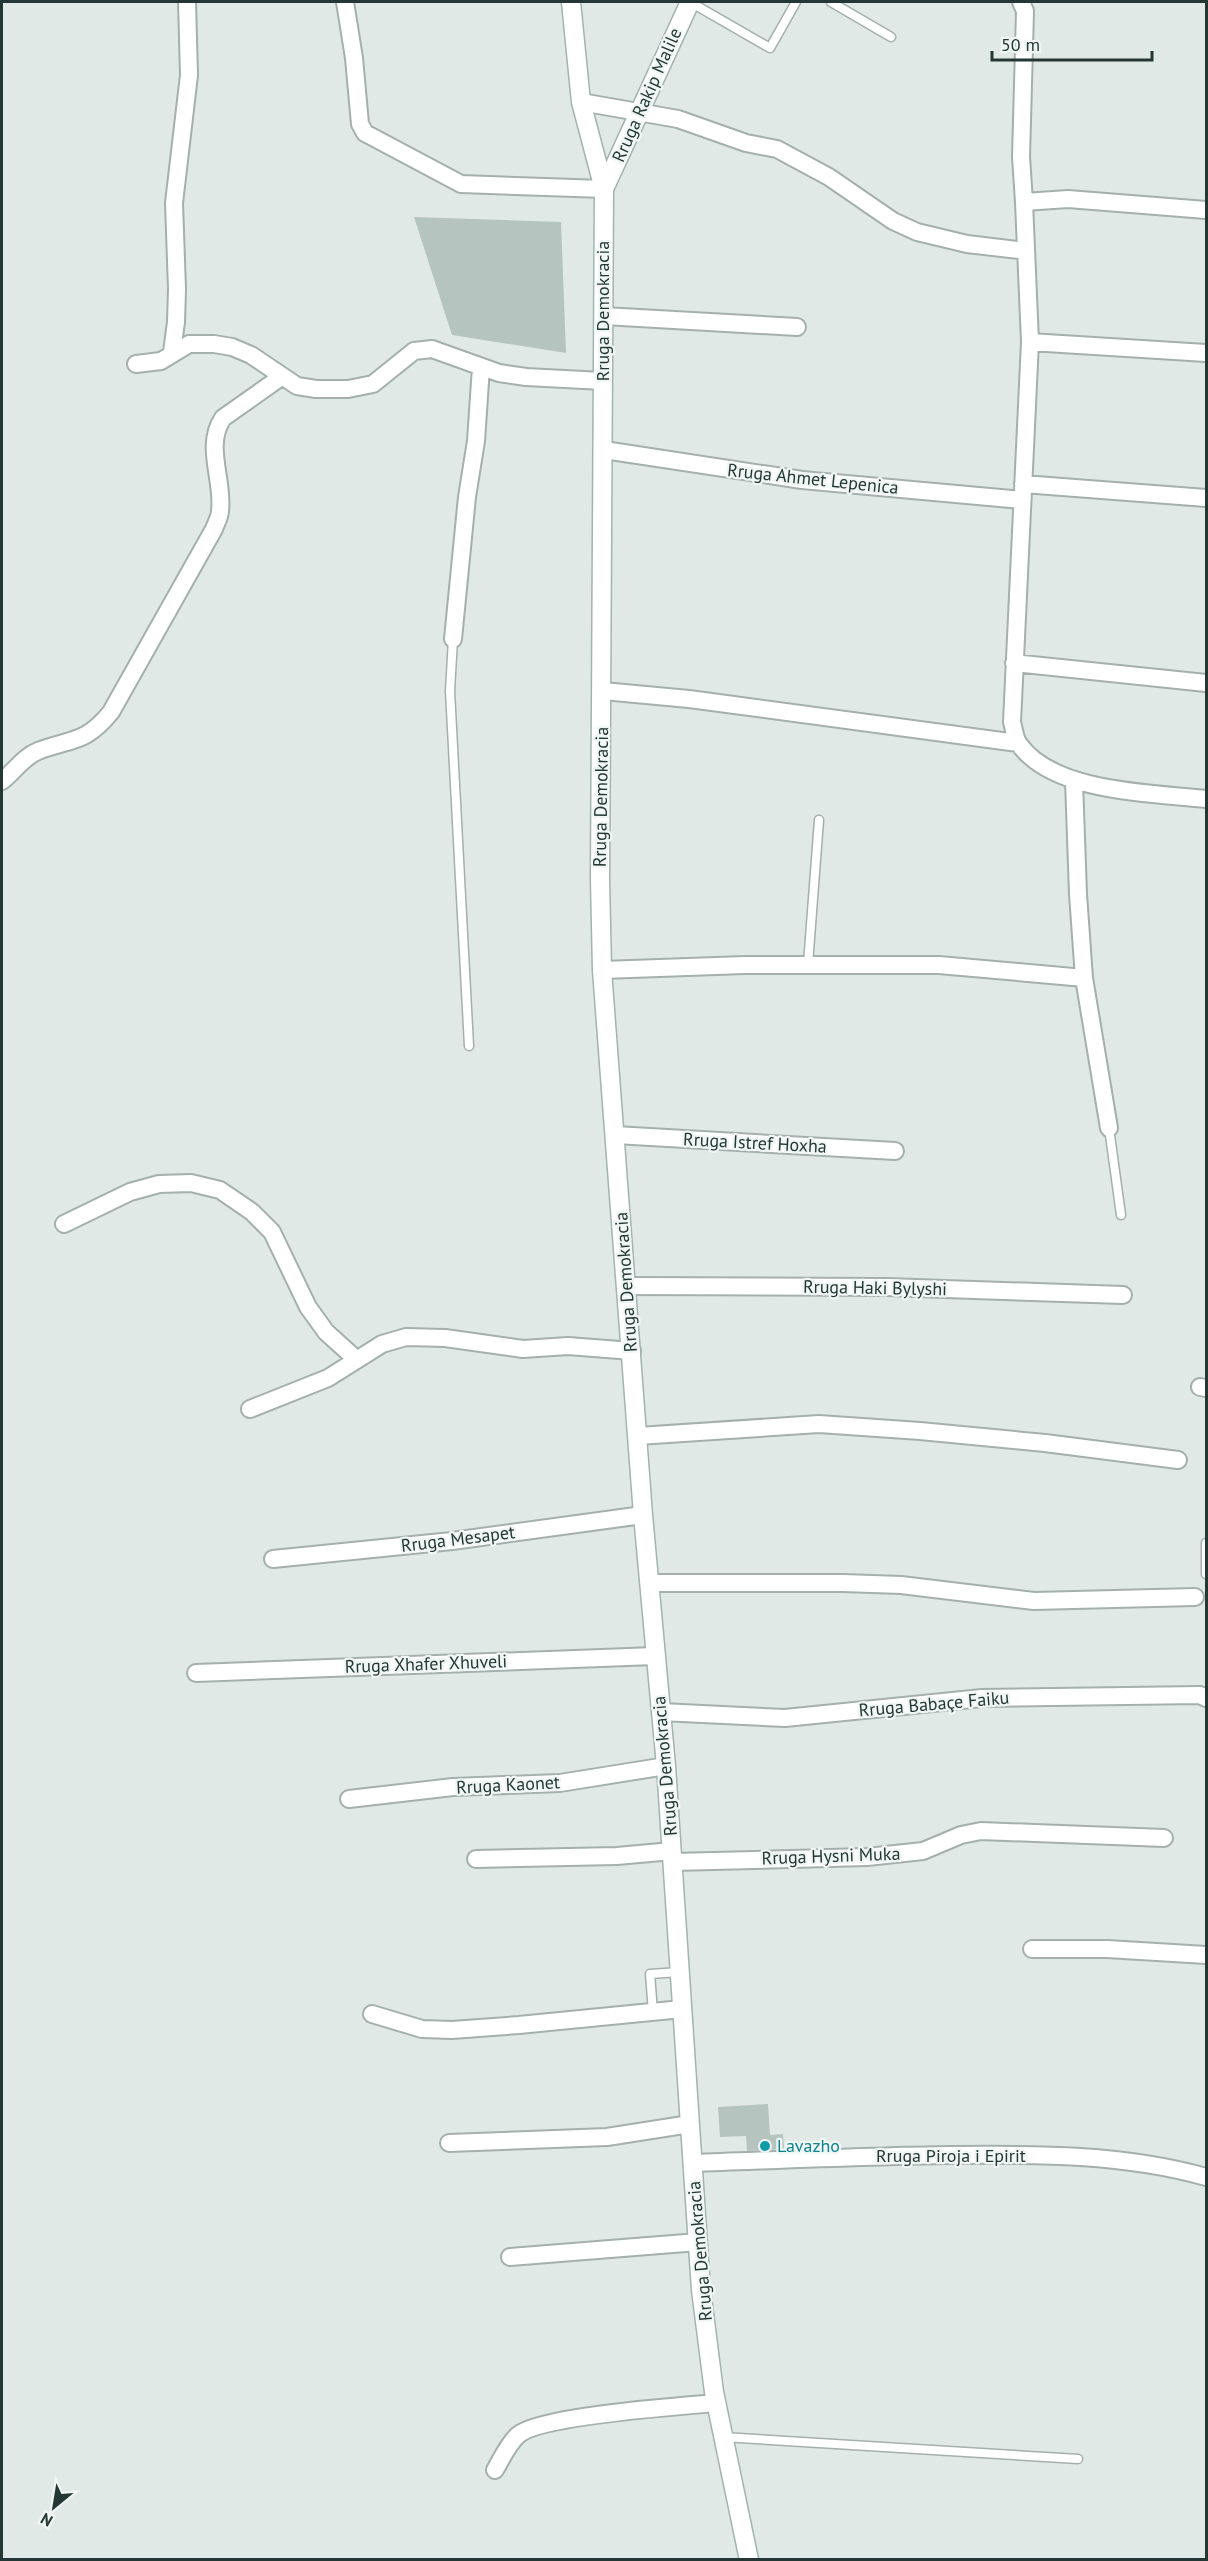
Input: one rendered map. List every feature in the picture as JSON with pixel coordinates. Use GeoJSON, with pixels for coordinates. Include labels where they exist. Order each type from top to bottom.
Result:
{"type":"FeatureCollection","features":[{"type":"Feature","properties":{"kind":"main road","name":"Rruga Demokracia"},"geometry":{"type":"LineString","coordinates":[[571,2],[581,102],[604,189],[603,691],[600,879],[602,970],[648,1583],[673,1857],[701,2290],[716,2403],[745,2555]]}},
{"type":"Feature","properties":{"kind":"main road","name":"Rruga Rakip Malile"},"geometry":{"type":"LineString","coordinates":[[604,189],[690,2]]}},
{"type":"Feature","properties":{"kind":"street"},"geometry":{"type":"LineString","coordinates":[[172,352],[177,290],[174,203],[189,75],[187,2]]}},
{"type":"Feature","properties":{"kind":"street"},"geometry":{"type":"LineString","coordinates":[[345,2],[354,58],[360,124],[365,133],[461,184],[604,189]]}},
{"type":"Feature","properties":{"kind":"street"},"geometry":{"type":"LineString","coordinates":[[1021,2],[1024,11],[1021,157],[1030,342],[1012,722],[1018,743],[1032,758],[1074,781],[1119,789],[1206,799]]}},
{"type":"Feature","properties":{"kind":"street"},"geometry":{"type":"LineString","coordinates":[[581,102],[678,119],[746,143],[777,149],[829,177],[893,221],[917,232],[967,244],[1026,251]]}},
{"type":"Feature","properties":{"kind":"street"},"geometry":{"type":"LineString","coordinates":[[1024,202],[1079,200],[1206,210]]}},
{"type":"Feature","properties":{"kind":"street"},"geometry":{"type":"LineString","coordinates":[[604,316],[797,327]]}},
{"type":"Feature","properties":{"kind":"street"},"geometry":{"type":"LineString","coordinates":[[1030,342],[1206,353]]}},
{"type":"Feature","properties":{"kind":"street"},"geometry":{"type":"LineString","coordinates":[[136,364],[161,361],[172,352],[189,344],[232,347],[259,360],[297,386],[316,389],[348,389],[373,384],[389,374],[414,351],[432,349],[499,373],[526,377],[603,381]]}},
{"type":"Feature","properties":{"kind":"street"},"geometry":{"type":"LineString","coordinates":[[453,639],[467,497],[476,441],[481,366]]}},
{"type":"Feature","properties":{"kind":"street"},"geometry":{"type":"LineString","coordinates":[[2,781],[36,752],[81,739],[98,729],[111,712],[213,529],[220,512],[214,440],[216,428],[223,418],[281,377]]}},
{"type":"Feature","properties":{"kind":"street","name":"Rruga Ahmet Lepenica"},"geometry":{"type":"LineString","coordinates":[[604,450],[802,480],[1022,492],[1206,498]]}},
{"type":"Feature","properties":{"kind":"street"},"geometry":{"type":"LineString","coordinates":[[1014,663],[1206,683]]}},
{"type":"Feature","properties":{"kind":"street"},"geometry":{"type":"LineString","coordinates":[[603,691],[689,699],[1018,743]]}},
{"type":"Feature","properties":{"kind":"street"},"geometry":{"type":"LineString","coordinates":[[1074,781],[1084,978],[1109,1128]]}},
{"type":"Feature","properties":{"kind":"street"},"geometry":{"type":"LineString","coordinates":[[602,970],[808,964],[939,965],[1084,978]]}},
{"type":"Feature","properties":{"kind":"street","name":"Rruga Istref Hoxha"},"geometry":{"type":"LineString","coordinates":[[615,1135],[896,1151]]}},
{"type":"Feature","properties":{"kind":"street"},"geometry":{"type":"LineString","coordinates":[[64,1224],[130,1192],[159,1184],[191,1183],[220,1190],[252,1212],[272,1232],[308,1307],[326,1332],[357,1360]]}},
{"type":"Feature","properties":{"kind":"street","name":"Rruga Haki Bylyshi"},"geometry":{"type":"LineString","coordinates":[[627,1286],[887,1287],[1123,1295]]}},
{"type":"Feature","properties":{"kind":"street"},"geometry":{"type":"LineString","coordinates":[[250,1409],[328,1378],[382,1344],[406,1338],[445,1338],[523,1349],[568,1346],[632,1351]]}},
{"type":"Feature","properties":{"kind":"street"},"geometry":{"type":"LineString","coordinates":[[638,1436],[819,1424],[1033,1442],[1178,1460]]}},
{"type":"Feature","properties":{"kind":"street","name":"Rruga Mesapet"},"geometry":{"type":"LineString","coordinates":[[273,1559],[452,1541],[643,1515]]}},
{"type":"Feature","properties":{"kind":"street"},"geometry":{"type":"LineString","coordinates":[[648,1583],[901,1585],[1034,1601],[1195,1597]]}},
{"type":"Feature","properties":{"kind":"street","name":"Rruga Xhafer Xhuveli"},"geometry":{"type":"LineString","coordinates":[[196,1673],[655,1656]]}},
{"type":"Feature","properties":{"kind":"street","name":"Rruga Babaçe Faiku"},"geometry":{"type":"LineString","coordinates":[[661,1712],[785,1718],[982,1698],[1200,1695],[1206,1698]]}},
{"type":"Feature","properties":{"kind":"street","name":"Rruga Kaonet"},"geometry":{"type":"LineString","coordinates":[[349,1799],[453,1787],[560,1783],[666,1766]]}},
{"type":"Feature","properties":{"kind":"street","name":"Rruga Hysni Muka"},"geometry":{"type":"LineString","coordinates":[[476,1859],[617,1856],[867,1857],[923,1851],[961,1835],[981,1831],[1164,1839]]}},
{"type":"Feature","properties":{"kind":"street"},"geometry":{"type":"LineString","coordinates":[[1032,1949],[1107,1949],[1206,1955]]}},
{"type":"Feature","properties":{"kind":"street"},"geometry":{"type":"LineString","coordinates":[[372,2014],[422,2030],[452,2030],[682,2009]]}},
{"type":"Feature","properties":{"kind":"street"},"geometry":{"type":"LineString","coordinates":[[449,2143],[607,2137],[690,2124]]}},
{"type":"Feature","properties":{"kind":"street","name":"Rruga Piroja i Epirit"},"geometry":{"type":"LineString","coordinates":[[693,2163],[868,2156],[1016,2154],[1126,2161],[1174,2168],[1206,2176]]}},
{"type":"Feature","properties":{"kind":"street"},"geometry":{"type":"LineString","coordinates":[[510,2257],[698,2242]]}},
{"type":"Feature","properties":{"kind":"street"},"geometry":{"type":"LineString","coordinates":[[495,2470],[519,2434],[532,2427],[579,2418],[716,2403]]}},
{"type":"Feature","properties":{"kind":"lane"},"geometry":{"type":"LineString","coordinates":[[690,2],[770,48],[796,2]]}},
{"type":"Feature","properties":{"kind":"lane"},"geometry":{"type":"LineString","coordinates":[[831,2],[891,36]]}},
{"type":"Feature","properties":{"kind":"lane"},"geometry":{"type":"LineString","coordinates":[[453,639],[451,715],[469,1047]]}},
{"type":"Feature","properties":{"kind":"lane"},"geometry":{"type":"LineString","coordinates":[[808,964],[819,820]]}},
{"type":"Feature","properties":{"kind":"lane"},"geometry":{"type":"LineString","coordinates":[[1109,1128],[1121,1215]]}},
{"type":"Feature","properties":{"kind":"lane"},"geometry":{"type":"LineString","coordinates":[[1206,1543],[1206,1574]]}},
{"type":"Feature","properties":{"kind":"lane"},"geometry":{"type":"LineString","coordinates":[[653,2012],[650,1974],[679,1972]]}},
{"type":"Feature","properties":{"kind":"lane"},"geometry":{"type":"LineString","coordinates":[[723,2437],[1078,2460]]}},
{"type":"Feature","properties":{"kind":"building"},"geometry":{"type":"Polygon","coordinates":[[[414,217],[561,222],[566,353],[452,335],[414,217]]]}},
{"type":"Feature","properties":{"kind":"building"},"geometry":{"type":"Polygon","coordinates":[[[768,2104],[770,2135],[783,2134],[784,2149],[747,2151],[746,2136],[720,2137],[718,2107],[768,2104]]]}},
{"type":"Feature","properties":{"kind":"place","name":"Lavazho"},"geometry":{"type":"Point","coordinates":[765,2146]}}]}
